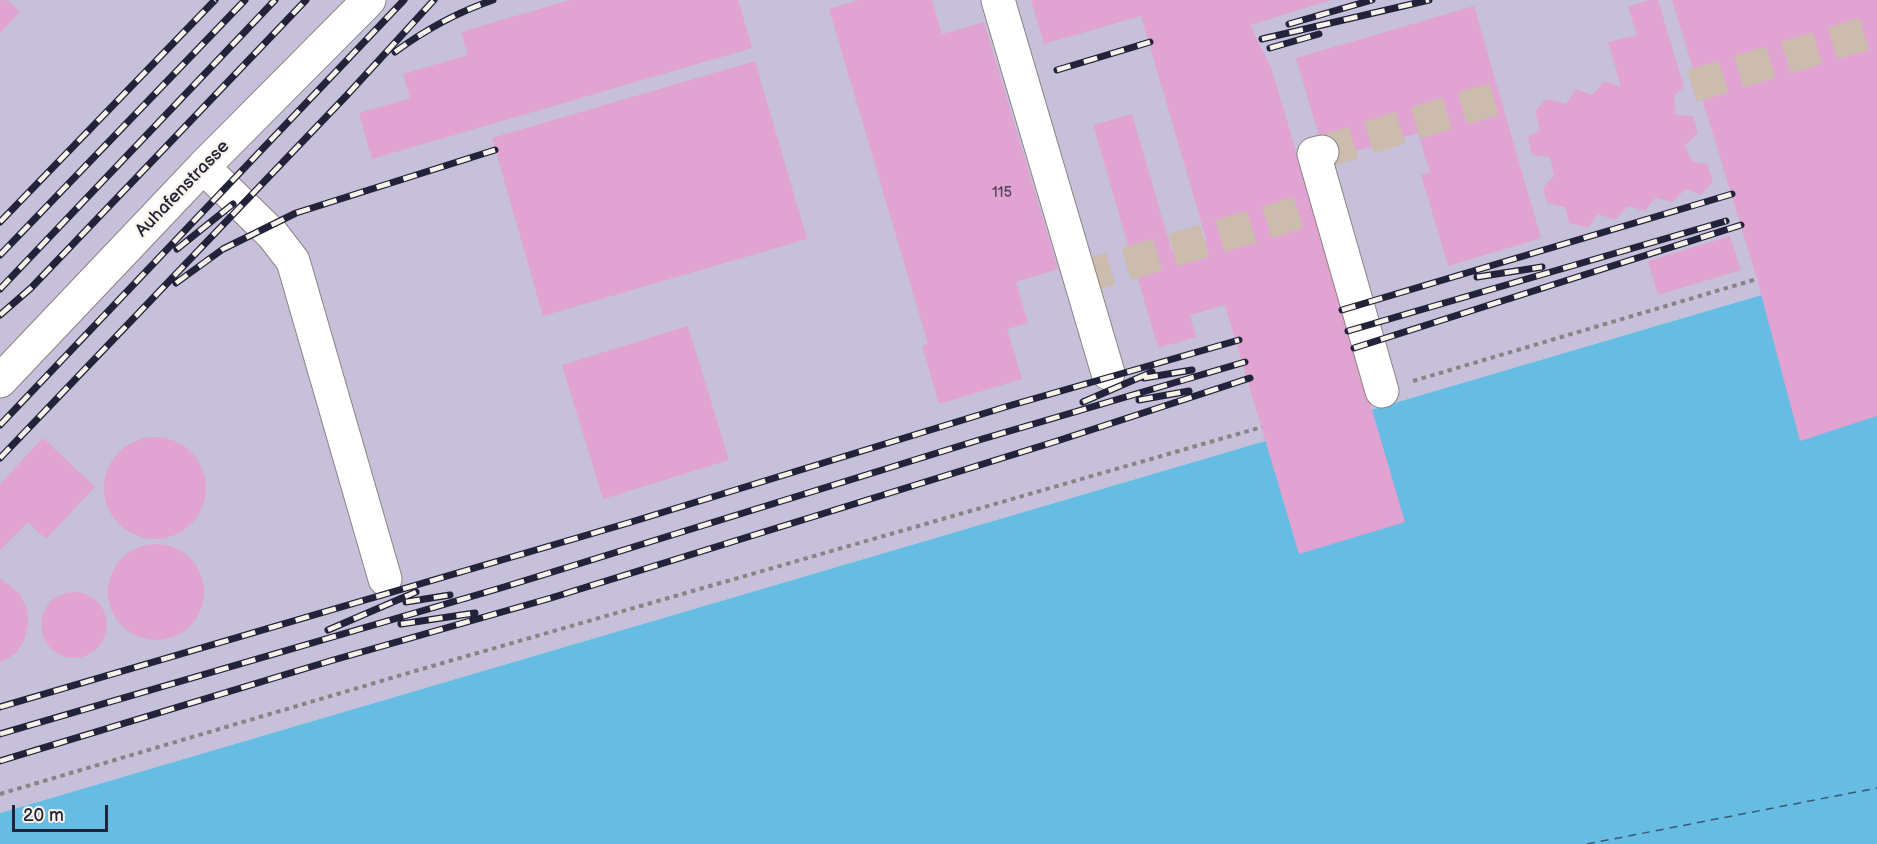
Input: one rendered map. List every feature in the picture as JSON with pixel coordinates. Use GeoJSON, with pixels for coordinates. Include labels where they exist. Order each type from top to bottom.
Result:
{"type":"FeatureCollection","features":[{"type":"Feature","properties":{"kind":"street","name":"Auhafenstrasse"},"geometry":{"type":"LineString","coordinates":[[0,381],[203,167],[369,0]]}},
{"type":"Feature","properties":{"kind":"street"},"geometry":{"type":"LineString","coordinates":[[998,0],[1108,373]]}},
{"type":"Feature","properties":{"kind":"street"},"geometry":{"type":"LineString","coordinates":[[1322,152],[1314,154],[1382,391]]}},
{"type":"Feature","properties":{"kind":"street"},"geometry":{"type":"LineString","coordinates":[[203,167],[273,235],[293,261],[385,579]]}},
{"type":"Feature","properties":{"kind":"path"},"geometry":{"type":"LineString","coordinates":[[1382,391],[1757,279]]}},
{"type":"Feature","properties":{"kind":"path"},"geometry":{"type":"LineString","coordinates":[[0,794],[415,670],[1262,427]]}},
{"type":"Feature","properties":{"kind":"shaded area"},"geometry":{"type":"Polygon","coordinates":[[[0,0],[1877,0],[1877,261],[0,813],[0,0]]]}},
{"type":"Feature","properties":{"kind":"water"},"geometry":{"type":"Polygon","coordinates":[[[1877,261],[1877,844],[0,844],[0,813],[1877,261]]]}},
{"type":"Feature","properties":{"kind":"building"},"geometry":{"type":"Polygon","coordinates":[[[0,0],[7,0],[20,12],[0,33],[0,0]]]}},
{"type":"Feature","properties":{"kind":"building"},"geometry":{"type":"Polygon","coordinates":[[[570,0],[738,0],[752,48],[372,159],[359,113],[410,98],[403,74],[468,55],[461,32],[570,0]]]}},
{"type":"Feature","properties":{"kind":"building"},"geometry":{"type":"Polygon","coordinates":[[[859,0],[932,0],[942,34],[984,22],[1058,269],[1016,282],[1028,323],[1007,329],[1022,379],[939,404],[922,346],[928,344],[829,9],[859,0]]]}},
{"type":"Feature","properties":{"kind":"building"},"geometry":{"type":"Polygon","coordinates":[[[1031,0],[1332,0],[1250,25],[1272,70],[1405,522],[1299,554],[1225,305],[1190,315],[1196,337],[1158,348],[1093,125],[1132,114],[1172,252],[1207,242],[1141,16],[1044,44],[1031,0]]]}},
{"type":"Feature","properties":{"kind":"building"},"geometry":{"type":"Polygon","coordinates":[[[1649,0],[1658,0],[1684,87],[1674,96],[1676,115],[1693,116],[1698,133],[1685,145],[1692,161],[1707,164],[1713,181],[1701,195],[1685,189],[1673,202],[1655,198],[1645,211],[1628,206],[1615,220],[1598,214],[1588,228],[1569,223],[1565,207],[1547,203],[1543,188],[1554,176],[1550,157],[1532,155],[1528,137],[1540,130],[1535,111],[1546,99],[1566,104],[1576,89],[1592,95],[1605,81],[1621,87],[1608,42],[1637,35],[1628,7],[1649,0]]]}},
{"type":"Feature","properties":{"kind":"building"},"geometry":{"type":"Polygon","coordinates":[[[1672,0],[1877,0],[1877,416],[1800,441],[1757,279],[1672,0]]]}},
{"type":"Feature","properties":{"kind":"building"},"geometry":{"type":"Polygon","coordinates":[[[1474,6],[1541,238],[1448,266],[1421,175],[1430,172],[1418,133],[1326,160],[1296,58],[1474,6]]]}},
{"type":"Feature","properties":{"kind":"building"},"geometry":{"type":"Polygon","coordinates":[[[755,61],[807,239],[543,316],[492,138],[755,61]]]}},
{"type":"Feature","properties":{"kind":"building"},"geometry":{"type":"Polygon","coordinates":[[[1730,236],[1741,270],[1658,295],[1648,261],[1730,236]]]}},
{"type":"Feature","properties":{"kind":"building"},"geometry":{"type":"Polygon","coordinates":[[[688,326],[729,460],[603,499],[562,365],[688,326]]]}},
{"type":"Feature","properties":{"kind":"building"},"geometry":{"type":"Polygon","coordinates":[[[155,437],[174,441],[191,452],[202,469],[206,488],[202,507],[191,524],[174,535],[155,539],[136,535],[119,524],[108,507],[104,488],[108,469],[119,452],[136,441],[155,437]]]}},
{"type":"Feature","properties":{"kind":"building"},"geometry":{"type":"Polygon","coordinates":[[[43,438],[95,487],[46,539],[28,522],[0,550],[0,484],[43,438]]]}},
{"type":"Feature","properties":{"kind":"building"},"geometry":{"type":"Polygon","coordinates":[[[156,544],[174,548],[190,558],[200,574],[204,592],[200,610],[190,626],[174,636],[156,640],[138,636],[122,626],[112,610],[108,592],[112,574],[122,558],[138,548],[156,544]]]}},
{"type":"Feature","properties":{"kind":"building"},"geometry":{"type":"Polygon","coordinates":[[[0,578],[19,593],[27,608],[28,625],[24,641],[15,654],[0,663],[0,578]]]}},
{"type":"Feature","properties":{"kind":"building"},"geometry":{"type":"Polygon","coordinates":[[[74,592],[87,595],[97,602],[104,612],[107,625],[104,638],[97,648],[87,655],[74,658],[61,655],[51,648],[44,638],[41,625],[44,612],[51,602],[61,595],[74,592]]]}},
{"type":"Feature","properties":{"kind":"ferry route"},"geometry":{"type":"LineString","coordinates":[[1587,844],[1877,788]]}},
{"type":"Feature","properties":{"kind":"tunnel"},"geometry":{"type":"LineString","coordinates":[[1692,86],[1877,30]]}},
{"type":"Feature","properties":{"kind":"tunnel"},"geometry":{"type":"LineString","coordinates":[[1322,152],[1500,97]]}},
{"type":"Feature","properties":{"kind":"tunnel"},"geometry":{"type":"LineString","coordinates":[[1079,278],[1328,204]]}},
{"type":"Feature","properties":{"kind":"railway"},"geometry":{"type":"LineString","coordinates":[[0,222],[215,0]]}},
{"type":"Feature","properties":{"kind":"railway"},"geometry":{"type":"LineString","coordinates":[[0,255],[245,0]]}},
{"type":"Feature","properties":{"kind":"railway"},"geometry":{"type":"LineString","coordinates":[[0,289],[275,0]]}},
{"type":"Feature","properties":{"kind":"railway"},"geometry":{"type":"LineString","coordinates":[[0,315],[31,288],[306,0]]}},
{"type":"Feature","properties":{"kind":"railway"},"geometry":{"type":"LineString","coordinates":[[0,425],[404,0]]}},
{"type":"Feature","properties":{"kind":"railway"},"geometry":{"type":"LineString","coordinates":[[0,458],[348,94],[434,0]]}},
{"type":"Feature","properties":{"kind":"railway"},"geometry":{"type":"LineString","coordinates":[[395,52],[442,22],[493,0]]}},
{"type":"Feature","properties":{"kind":"railway"},"geometry":{"type":"LineString","coordinates":[[1289,24],[1372,0]]}},
{"type":"Feature","properties":{"kind":"railway"},"geometry":{"type":"LineString","coordinates":[[1262,39],[1429,0]]}},
{"type":"Feature","properties":{"kind":"railway"},"geometry":{"type":"LineString","coordinates":[[1270,48],[1319,34]]}},
{"type":"Feature","properties":{"kind":"railway"},"geometry":{"type":"LineString","coordinates":[[1057,70],[1150,42]]}},
{"type":"Feature","properties":{"kind":"railway"},"geometry":{"type":"LineString","coordinates":[[176,283],[223,249],[296,213],[495,150]]}},
{"type":"Feature","properties":{"kind":"railway"},"geometry":{"type":"LineString","coordinates":[[1342,310],[1732,194]]}},
{"type":"Feature","properties":{"kind":"railway"},"geometry":{"type":"LineString","coordinates":[[177,249],[233,204]]}},
{"type":"Feature","properties":{"kind":"railway"},"geometry":{"type":"LineString","coordinates":[[1348,331],[1726,221]]}},
{"type":"Feature","properties":{"kind":"railway"},"geometry":{"type":"LineString","coordinates":[[1354,348],[1741,225]]}},
{"type":"Feature","properties":{"kind":"railway"},"geometry":{"type":"LineString","coordinates":[[1477,277],[1542,267]]}},
{"type":"Feature","properties":{"kind":"railway"},"geometry":{"type":"LineString","coordinates":[[0,707],[628,523],[1005,407],[1239,340]]}},
{"type":"Feature","properties":{"kind":"railway"},"geometry":{"type":"LineString","coordinates":[[0,734],[504,587],[979,440],[1245,362]]}},
{"type":"Feature","properties":{"kind":"railway"},"geometry":{"type":"LineString","coordinates":[[1144,378],[1192,370]]}},
{"type":"Feature","properties":{"kind":"railway"},"geometry":{"type":"LineString","coordinates":[[1083,402],[1152,372]]}},
{"type":"Feature","properties":{"kind":"railway"},"geometry":{"type":"LineString","coordinates":[[0,761],[330,661],[551,598],[1054,442],[1250,378]]}},
{"type":"Feature","properties":{"kind":"railway"},"geometry":{"type":"LineString","coordinates":[[1139,400],[1189,391]]}},
{"type":"Feature","properties":{"kind":"railway"},"geometry":{"type":"LineString","coordinates":[[328,630],[416,592]]}},
{"type":"Feature","properties":{"kind":"railway"},"geometry":{"type":"LineString","coordinates":[[406,602],[450,595]]}},
{"type":"Feature","properties":{"kind":"railway"},"geometry":{"type":"LineString","coordinates":[[401,624],[475,613]]}}]}
